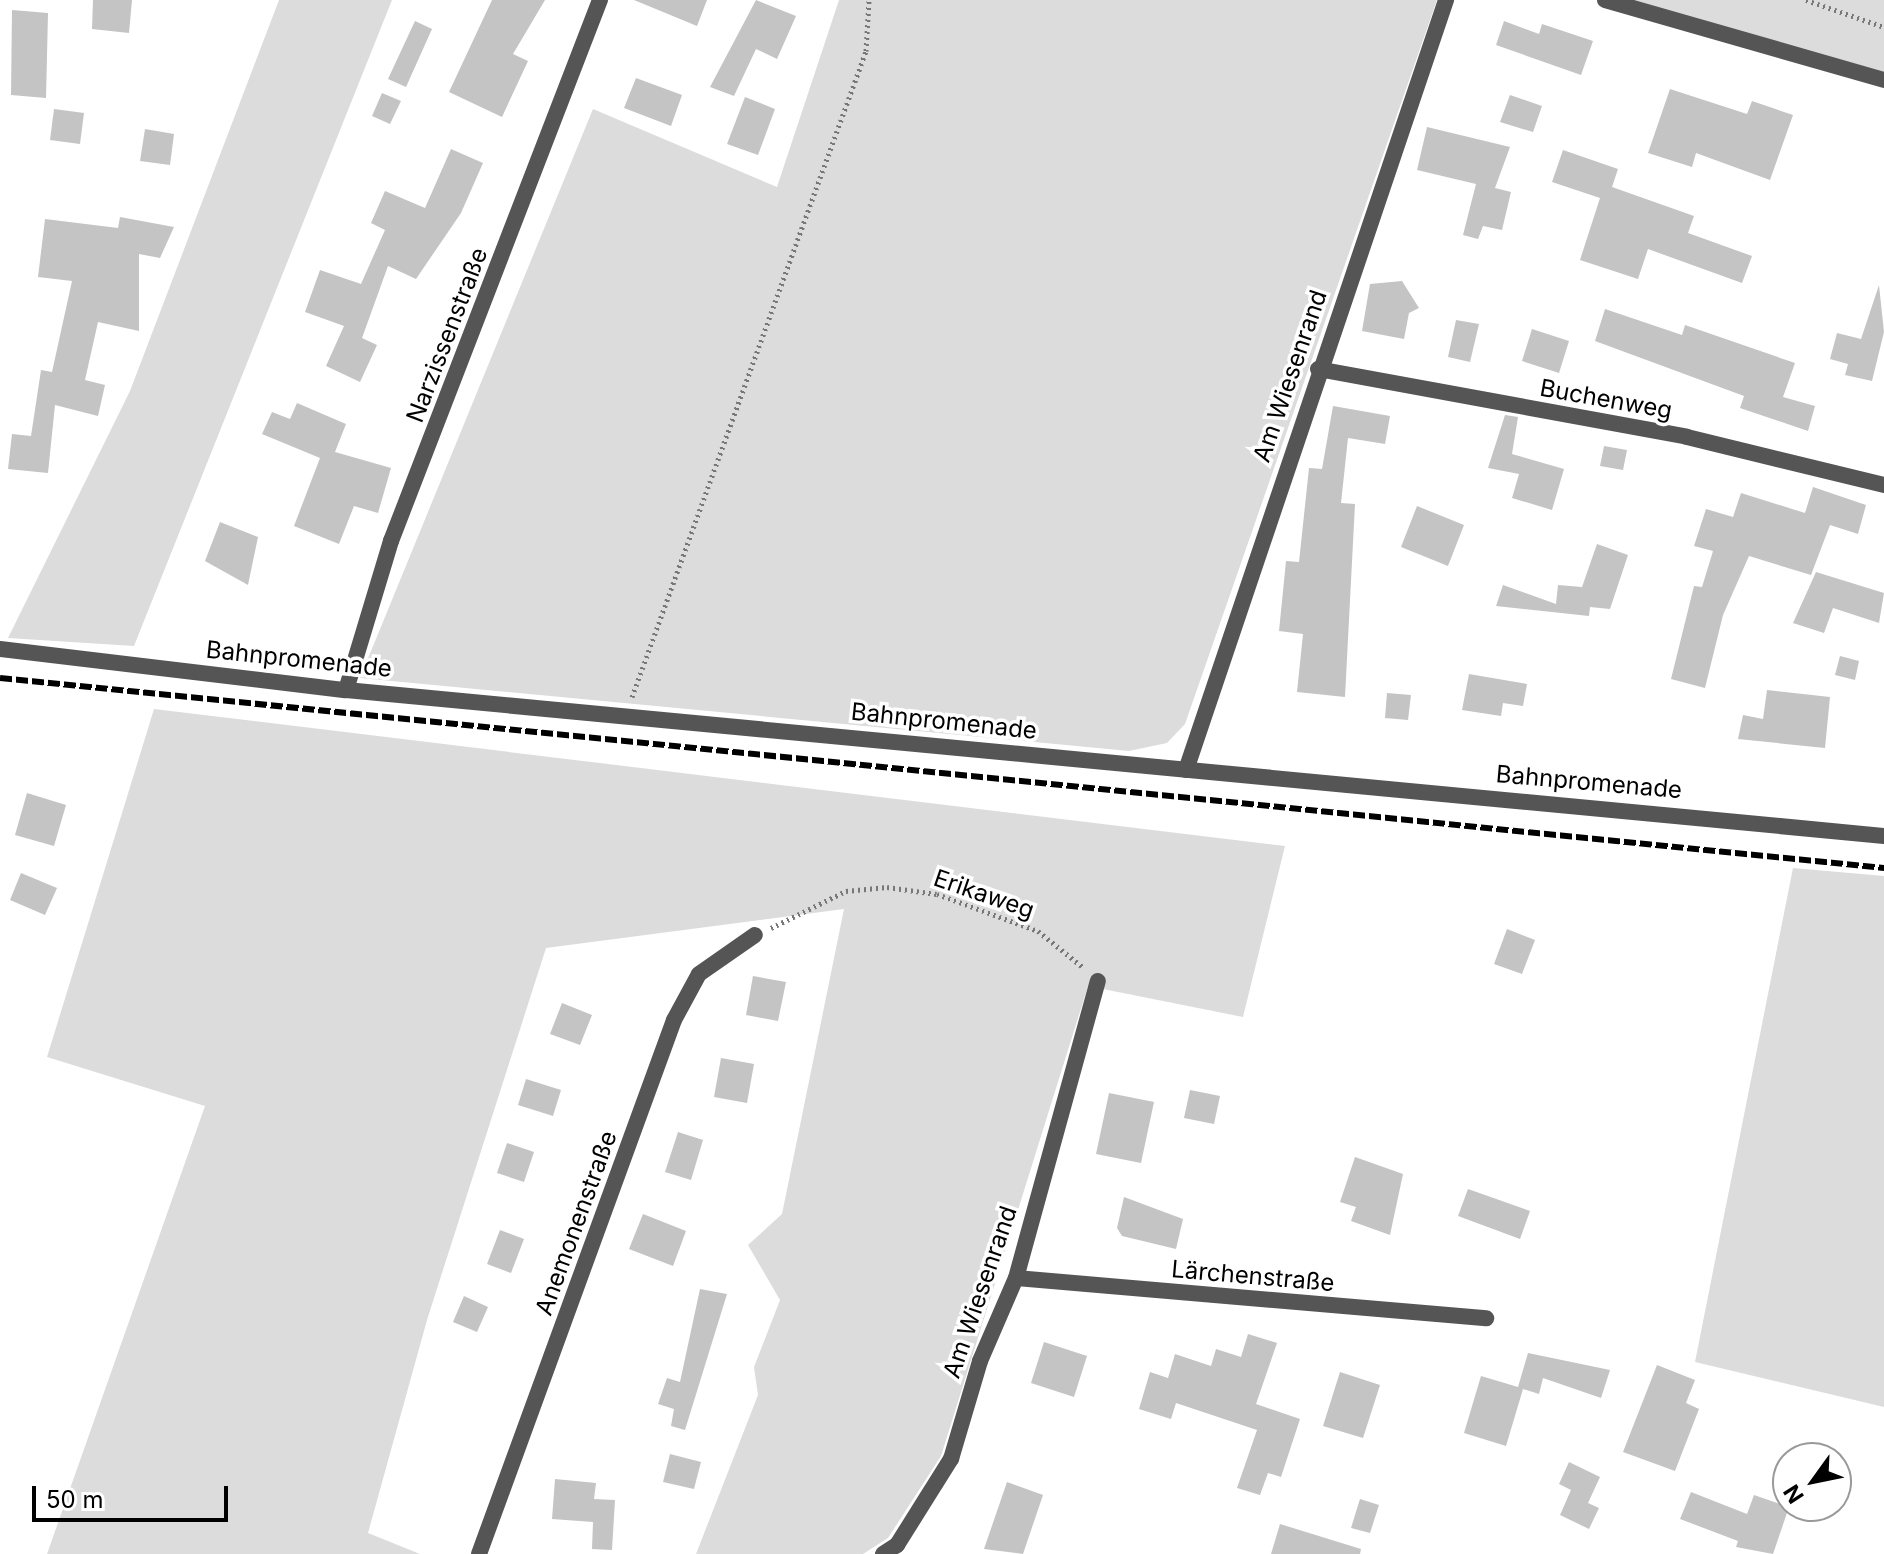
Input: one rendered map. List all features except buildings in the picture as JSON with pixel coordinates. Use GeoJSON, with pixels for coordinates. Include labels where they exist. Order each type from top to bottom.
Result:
{"type":"FeatureCollection","features":[{"type":"Feature","properties":{"kind":"street","name":"Narzissenstraße"},"geometry":{"type":"LineString","coordinates":[[346,690],[391,541],[600,0]]}},
{"type":"Feature","properties":{"kind":"street","name":"Am Wiesenrand"},"geometry":{"type":"LineString","coordinates":[[1186,770],[1318,369],[1446,0]]}},
{"type":"Feature","properties":{"kind":"street"},"geometry":{"type":"LineString","coordinates":[[1605,0],[1884,80]]}},
{"type":"Feature","properties":{"kind":"street","name":"Buchenweg"},"geometry":{"type":"LineString","coordinates":[[1318,369],[1687,437],[1884,485]]}},
{"type":"Feature","properties":{"kind":"street","name":"Bahnpromenade"},"geometry":{"type":"LineString","coordinates":[[0,649],[346,690],[626,713],[1884,836]]}},
{"type":"Feature","properties":{"kind":"street","name":"Anemonenstraße"},"geometry":{"type":"LineString","coordinates":[[479,1554],[674,1020],[699,974],[755,935]]}},
{"type":"Feature","properties":{"kind":"street","name":"Am Wiesenrand"},"geometry":{"type":"LineString","coordinates":[[883,1554],[897,1545],[951,1459],[980,1361],[1016,1278],[1098,981]]}},
{"type":"Feature","properties":{"kind":"street","name":"Lärchenstraße"},"geometry":{"type":"LineString","coordinates":[[1016,1278],[1486,1318]]}},
{"type":"Feature","properties":{"kind":"path"},"geometry":{"type":"LineString","coordinates":[[626,713],[866,51],[869,0]]}},
{"type":"Feature","properties":{"kind":"path"},"geometry":{"type":"LineString","coordinates":[[1806,0],[1884,27]]}},
{"type":"Feature","properties":{"kind":"path","name":"Erikaweg"},"geometry":{"type":"LineString","coordinates":[[755,935],[846,891],[887,887],[937,894],[1038,931],[1098,981]]}},
{"type":"Feature","properties":{"kind":"shaded area"},"geometry":{"type":"Polygon","coordinates":[[[279,0],[392,0],[134,646],[8,638],[130,391],[279,0]]]}},
{"type":"Feature","properties":{"kind":"shaded area"},"geometry":{"type":"Polygon","coordinates":[[[839,0],[1437,0],[1185,724],[1167,743],[1129,751],[360,678],[593,109],[777,187],[839,0]]]}},
{"type":"Feature","properties":{"kind":"shaded area"},"geometry":{"type":"Polygon","coordinates":[[[1605,0],[1884,0],[1884,80],[1605,0]]]}},
{"type":"Feature","properties":{"kind":"shaded area"},"geometry":{"type":"Polygon","coordinates":[[[154,709],[1285,846],[1243,1017],[1088,986],[941,1456],[888,1538],[863,1554],[696,1554],[758,1395],[754,1367],[780,1300],[748,1245],[782,1214],[844,909],[546,948],[427,1320],[368,1533],[420,1554],[47,1554],[205,1106],[47,1057],[154,709]]]}},
{"type":"Feature","properties":{"kind":"shaded area"},"geometry":{"type":"Polygon","coordinates":[[[1793,868],[1884,876],[1884,1407],[1695,1362],[1793,868]]]}},
{"type":"Feature","properties":{"kind":"railway"},"geometry":{"type":"LineString","coordinates":[[0,678],[1884,868]]}}]}
